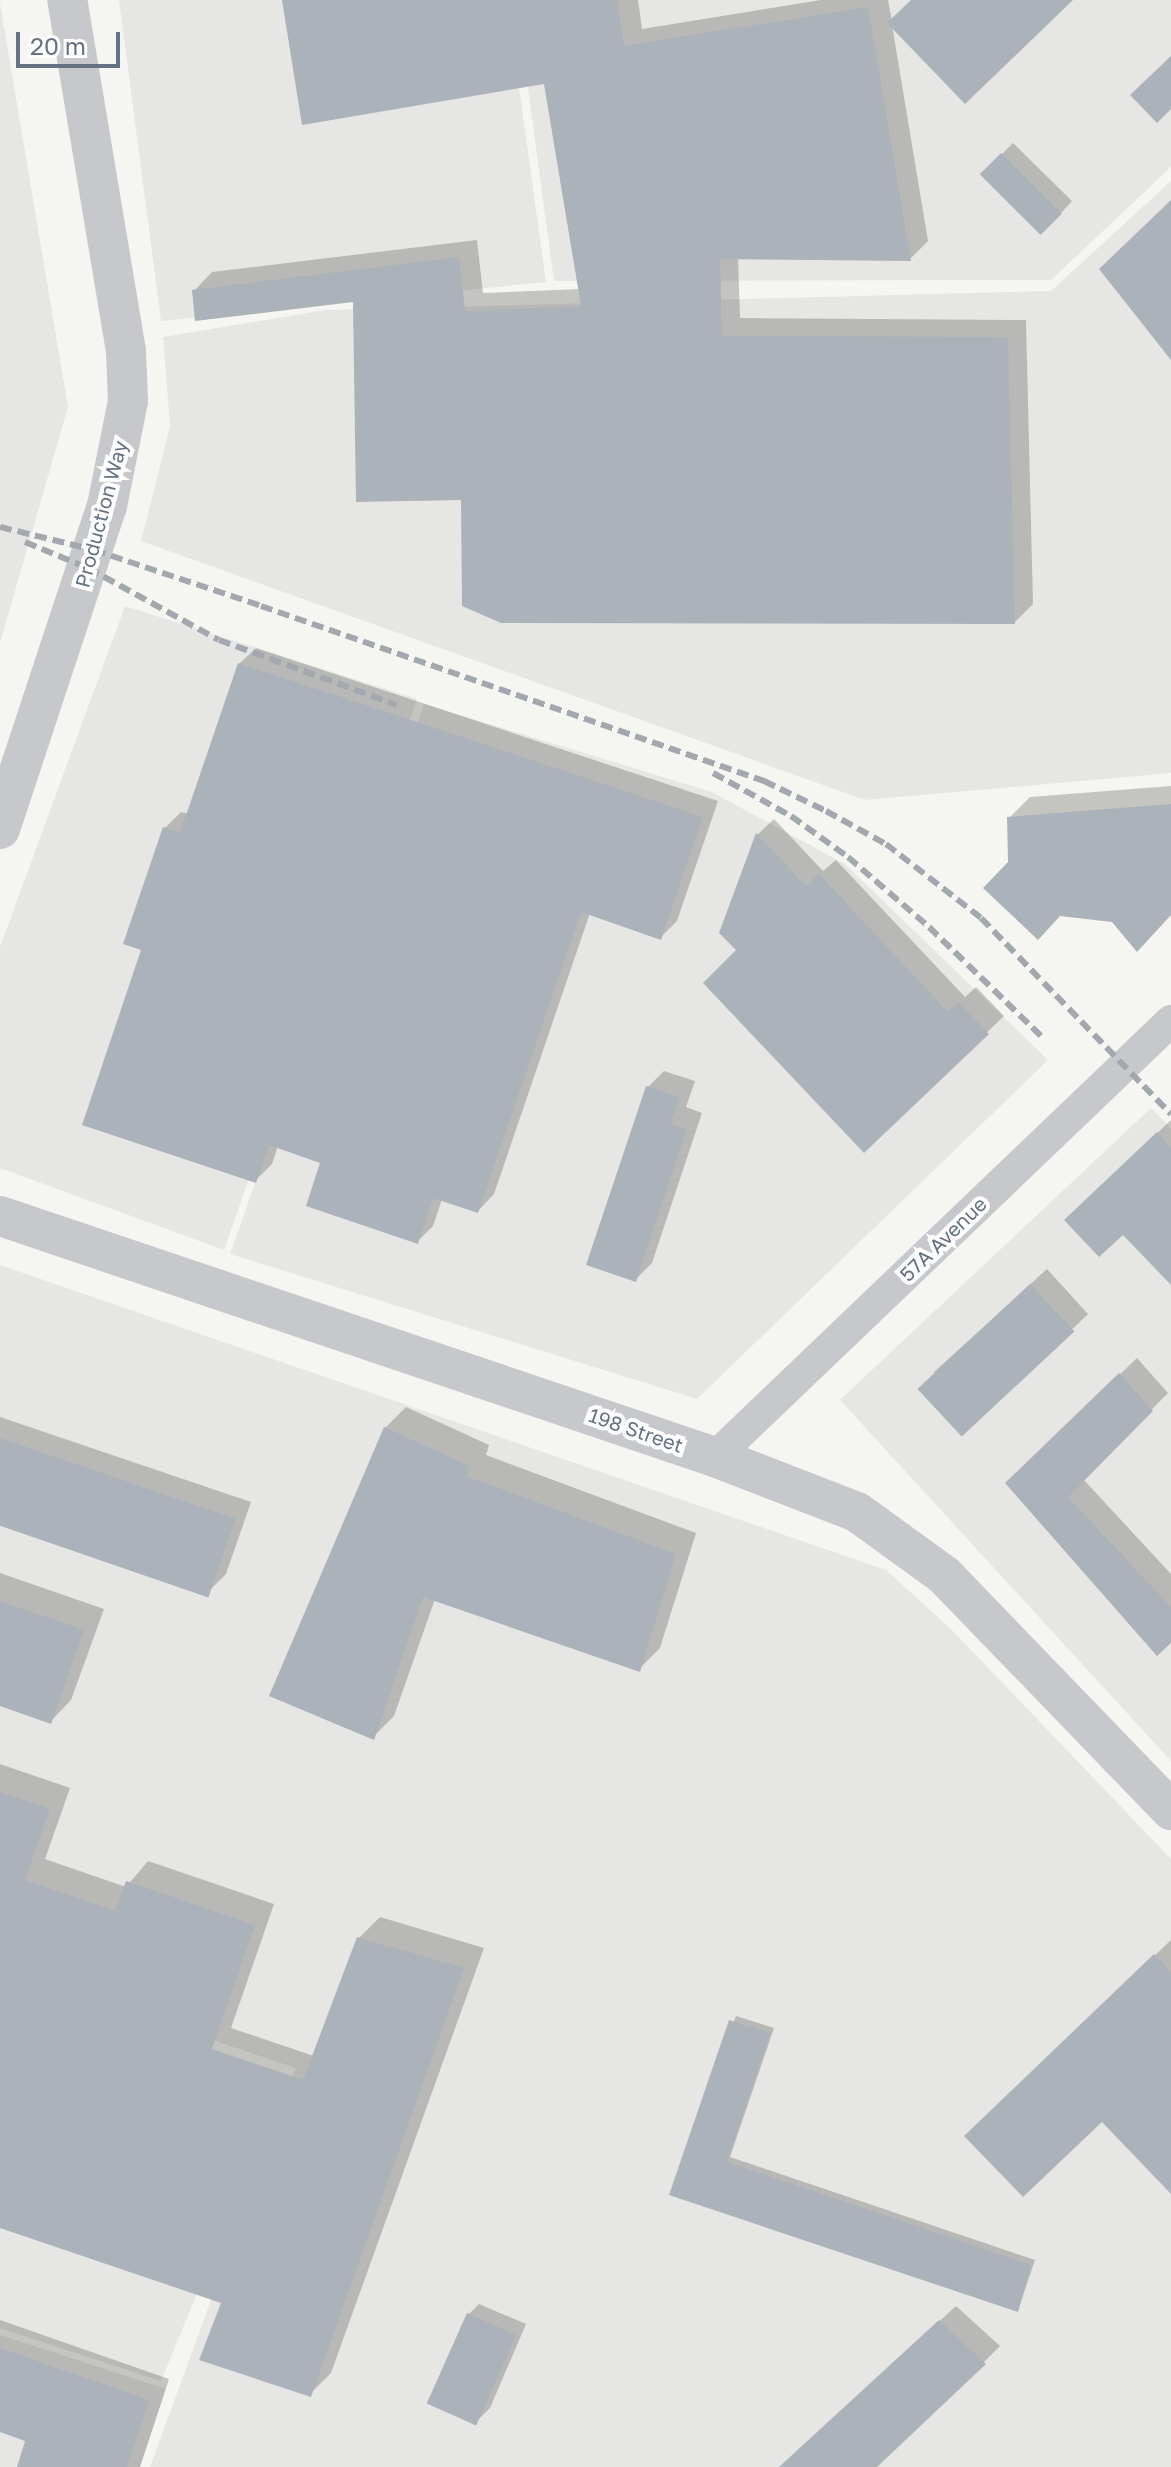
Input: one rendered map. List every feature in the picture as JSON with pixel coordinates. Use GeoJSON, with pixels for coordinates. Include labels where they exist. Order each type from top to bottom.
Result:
{"type":"FeatureCollection","features":[{"type":"Feature","properties":{"kind":"street","name":"Production Way"},"geometry":{"type":"LineString","coordinates":[[0,829],[107,506],[128,401],[126,351],[67,0]]}},
{"type":"Feature","properties":{"kind":"street","name":"57A Avenue"},"geometry":{"type":"LineString","coordinates":[[715,1457],[1171,1021]]}},
{"type":"Feature","properties":{"kind":"street","name":"198 Street"},"geometry":{"type":"LineString","coordinates":[[0,1216],[817,1493],[903,1542],[971,1601],[1171,1810]]}},
{"type":"Feature","properties":{"kind":"shaded area"},"geometry":{"type":"Polygon","coordinates":[[[119,0],[507,0],[546,282],[161,321],[119,0]]]}},
{"type":"Feature","properties":{"kind":"shaded area"},"geometry":{"type":"Polygon","coordinates":[[[516,0],[1171,0],[1171,167],[1051,280],[554,281],[516,0]]]}},
{"type":"Feature","properties":{"kind":"shaded area"},"geometry":{"type":"Polygon","coordinates":[[[0,3],[68,407],[0,643],[0,3]]]}},
{"type":"Feature","properties":{"kind":"shaded area"},"geometry":{"type":"Polygon","coordinates":[[[1171,181],[1171,773],[865,800],[141,541],[170,426],[163,337],[326,310],[1051,291],[1171,181]]]}},
{"type":"Feature","properties":{"kind":"shaded area"},"geometry":{"type":"Polygon","coordinates":[[[125,606],[417,699],[224,1250],[0,1168],[0,947],[125,606]]]}},
{"type":"Feature","properties":{"kind":"shaded area"},"geometry":{"type":"Polygon","coordinates":[[[424,704],[712,792],[845,864],[1048,1060],[697,1399],[230,1254],[424,704]]]}},
{"type":"Feature","properties":{"kind":"shaded area"},"geometry":{"type":"Polygon","coordinates":[[[1151,1108],[1171,1128],[1171,1761],[840,1400],[1151,1108]]]}},
{"type":"Feature","properties":{"kind":"shaded area"},"geometry":{"type":"Polygon","coordinates":[[[0,1265],[886,1570],[951,1629],[1171,1859],[1171,2467],[150,2467],[296,2068],[0,1969],[0,1265]]]}},
{"type":"Feature","properties":{"kind":"shaded area"},"geometry":{"type":"Polygon","coordinates":[[[0,1979],[287,2075],[161,2381],[0,2328],[0,1979]]]}},
{"type":"Feature","properties":{"kind":"shaded area"},"geometry":{"type":"Polygon","coordinates":[[[0,2335],[166,2389],[140,2467],[0,2467],[0,2335]]]}},
{"type":"Feature","properties":{"kind":"building"},"geometry":{"type":"Polygon","coordinates":[[[282,0],[617,0],[624,46],[868,7],[911,261],[720,259],[722,336],[1008,337],[1015,624],[501,623],[462,606],[461,500],[356,502],[353,302],[195,321],[192,290],[459,257],[465,311],[581,306],[544,84],[302,125],[282,0]]]}},
{"type":"Feature","properties":{"kind":"building"},"geometry":{"type":"Polygon","coordinates":[[[911,0],[1073,0],[965,104],[887,23],[911,0]]]}},
{"type":"Feature","properties":{"kind":"building"},"geometry":{"type":"Polygon","coordinates":[[[1171,56],[1171,109],[1157,123],[1130,95],[1171,56]]]}},
{"type":"Feature","properties":{"kind":"building"},"geometry":{"type":"Polygon","coordinates":[[[1001,153],[1062,214],[1041,235],[980,174],[1001,153]]]}},
{"type":"Feature","properties":{"kind":"building"},"geometry":{"type":"Polygon","coordinates":[[[1171,200],[1171,360],[1099,269],[1171,200]]]}},
{"type":"Feature","properties":{"kind":"building"},"geometry":{"type":"Polygon","coordinates":[[[238,663],[703,817],[661,940],[581,912],[478,1213],[433,1198],[418,1244],[306,1206],[320,1163],[269,1145],[256,1183],[82,1125],[141,950],[123,944],[163,827],[180,833],[238,663]]]}},
{"type":"Feature","properties":{"kind":"building"},"geometry":{"type":"Polygon","coordinates":[[[1171,804],[1171,915],[1137,952],[1112,922],[1060,916],[1038,940],[983,888],[1008,862],[1007,817],[1171,804]]]}},
{"type":"Feature","properties":{"kind":"building"},"geometry":{"type":"Polygon","coordinates":[[[756,833],[806,886],[819,874],[948,1012],[959,1002],[989,1034],[864,1153],[703,983],[736,950],[719,933],[756,833]]]}},
{"type":"Feature","properties":{"kind":"building"},"geometry":{"type":"Polygon","coordinates":[[[646,1086],[680,1097],[671,1124],[687,1129],[636,1282],[586,1265],[646,1086]]]}},
{"type":"Feature","properties":{"kind":"building"},"geometry":{"type":"Polygon","coordinates":[[[1157,1132],[1171,1147],[1171,1285],[1123,1235],[1099,1257],[1064,1220],[1157,1132]]]}},
{"type":"Feature","properties":{"kind":"building"},"geometry":{"type":"Polygon","coordinates":[[[1030,1284],[1074,1332],[962,1437],[917,1389],[1030,1284]]]}},
{"type":"Feature","properties":{"kind":"building"},"geometry":{"type":"Polygon","coordinates":[[[1119,1373],[1153,1411],[1068,1497],[1171,1607],[1171,1643],[1157,1656],[1005,1483],[1119,1373]]]}},
{"type":"Feature","properties":{"kind":"building"},"geometry":{"type":"Polygon","coordinates":[[[384,1427],[469,1466],[466,1476],[676,1554],[640,1672],[423,1597],[374,1740],[269,1696],[384,1427]]]}},
{"type":"Feature","properties":{"kind":"building"},"geometry":{"type":"Polygon","coordinates":[[[0,1438],[235,1519],[208,1598],[0,1526],[0,1438]]]}},
{"type":"Feature","properties":{"kind":"building"},"geometry":{"type":"Polygon","coordinates":[[[0,1601],[84,1630],[51,1724],[0,1706],[0,1601]]]}},
{"type":"Feature","properties":{"kind":"building"},"geometry":{"type":"Polygon","coordinates":[[[0,1792],[50,1809],[25,1880],[115,1911],[126,1881],[255,1925],[212,2049],[303,2080],[357,1937],[464,1968],[311,2397],[199,2360],[221,2303],[0,2228],[0,1792]]]}},
{"type":"Feature","properties":{"kind":"building"},"geometry":{"type":"Polygon","coordinates":[[[1154,1954],[1171,1972],[1171,2194],[1102,2122],[1023,2197],[964,2136],[1154,1954]]]}},
{"type":"Feature","properties":{"kind":"building"},"geometry":{"type":"Polygon","coordinates":[[[729,2020],[770,2033],[727,2162],[1031,2265],[1018,2312],[669,2195],[729,2020]]]}},
{"type":"Feature","properties":{"kind":"building"},"geometry":{"type":"Polygon","coordinates":[[[467,2313],[516,2335],[476,2425],[427,2403],[467,2313]]]}},
{"type":"Feature","properties":{"kind":"building"},"geometry":{"type":"Polygon","coordinates":[[[939,2320],[986,2364],[877,2467],[779,2467],[939,2320]]]}},
{"type":"Feature","properties":{"kind":"building"},"geometry":{"type":"Polygon","coordinates":[[[0,2348],[149,2400],[127,2467],[17,2467],[25,2441],[0,2432],[0,2348]]]}},
{"type":"Feature","properties":{"kind":"railway"},"geometry":{"type":"LineString","coordinates":[[0,527],[94,550],[261,606],[764,781],[826,811],[886,844],[981,918],[1171,1114]]}},
{"type":"Feature","properties":{"kind":"railway"},"geometry":{"type":"LineString","coordinates":[[25,542],[88,568],[219,640],[397,705]]}},
{"type":"Feature","properties":{"kind":"railway"},"geometry":{"type":"LineString","coordinates":[[713,773],[791,816],[848,857],[929,927],[1044,1039]]}}]}
